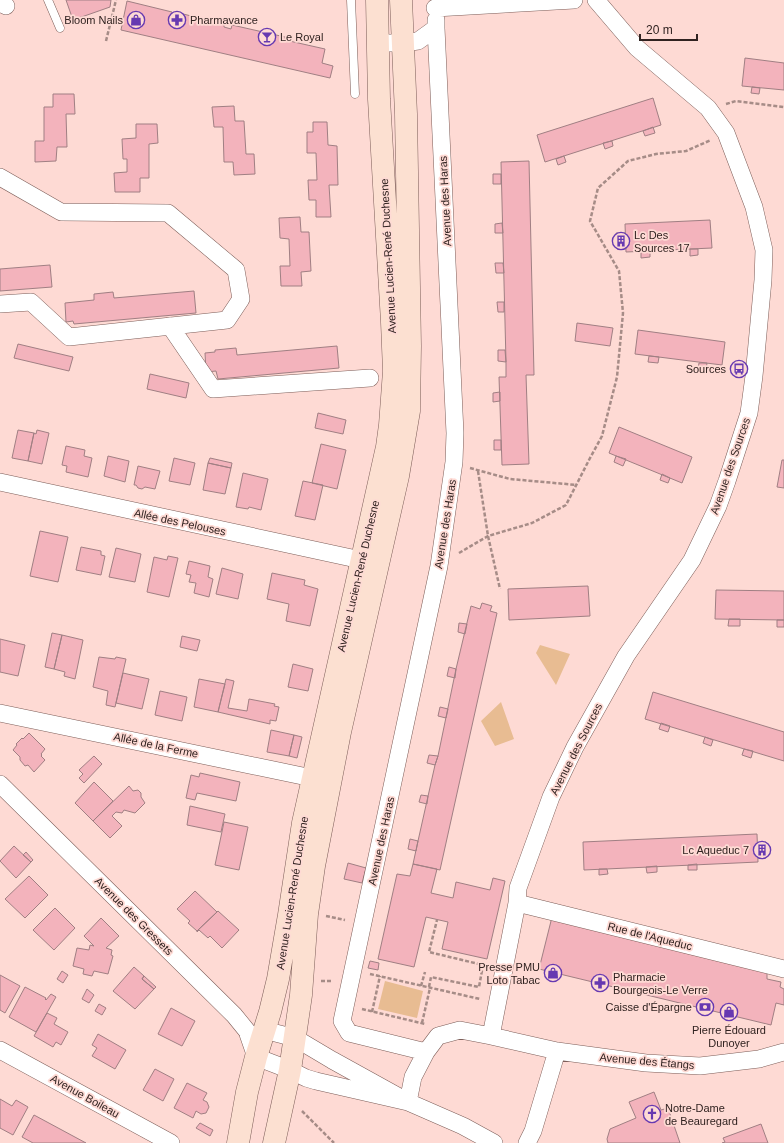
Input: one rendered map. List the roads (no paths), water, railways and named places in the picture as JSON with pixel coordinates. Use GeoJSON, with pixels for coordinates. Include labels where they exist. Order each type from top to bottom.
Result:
{"type":"FeatureCollection","features":[{"type":"Feature","properties":{"kind":"main road","name":"Avenue Lucien-René Duchesne"},"geometry":{"type":"LineString","coordinates":[[238,1143],[247,1092],[278,979],[303,823],[312,778],[390,425],[394,371],[380,104],[377,0]]}},
{"type":"Feature","properties":{"kind":"main road","name":"Avenue Lucien-René Duchesne"},"geometry":{"type":"LineString","coordinates":[[274,1143],[290,1070],[295,1038],[301,995],[307,914],[314,866],[340,732],[398,476],[409,411],[410,346],[406,114],[401,0]]}},
{"type":"Feature","properties":{"kind":"street"},"geometry":{"type":"LineString","coordinates":[[434,4],[574,0]]}},
{"type":"Feature","properties":{"kind":"street","name":"Avenue des Sources"},"geometry":{"type":"LineString","coordinates":[[492,1036],[517,903],[518,888],[551,797],[575,747],[626,656],[692,560],[718,506],[727,481],[749,413],[754,376],[763,280],[764,250],[754,207],[726,133],[708,108],[637,48],[596,0]]}},
{"type":"Feature","properties":{"kind":"street","name":"Avenue des Haras"},"geometry":{"type":"LineString","coordinates":[[426,1052],[349,1033],[342,1021],[438,566],[454,462],[455,425],[434,4]]}},
{"type":"Feature","properties":{"kind":"street"},"geometry":{"type":"LineString","coordinates":[[379,43],[403,43],[418,41],[436,28]]}},
{"type":"Feature","properties":{"kind":"street"},"geometry":{"type":"LineString","coordinates":[[0,177],[61,212],[168,213],[236,270],[241,299],[227,320],[69,337],[31,302],[0,304]]}},
{"type":"Feature","properties":{"kind":"street"},"geometry":{"type":"LineString","coordinates":[[170,326],[213,389],[370,378]]}},
{"type":"Feature","properties":{"kind":"street","name":"Allée des Pelouses"},"geometry":{"type":"LineString","coordinates":[[0,482],[361,560]]}},
{"type":"Feature","properties":{"kind":"street","name":"Allée de la Ferme"},"geometry":{"type":"LineString","coordinates":[[0,713],[312,778]]}},
{"type":"Feature","properties":{"kind":"street","name":"Avenue des Gressets"},"geometry":{"type":"LineString","coordinates":[[0,784],[234,1015],[247,1031],[256,1057]]}},
{"type":"Feature","properties":{"kind":"street","name":"Rue de l'Aqueduc"},"geometry":{"type":"LineString","coordinates":[[517,903],[784,969]]}},
{"type":"Feature","properties":{"kind":"street"},"geometry":{"type":"LineString","coordinates":[[264,1030],[295,1038],[408,1102],[463,1126],[494,1143]]}},
{"type":"Feature","properties":{"kind":"street","name":"Avenue des Étangs"},"geometry":{"type":"LineString","coordinates":[[426,1052],[438,1036],[460,1030],[557,1051],[646,1064],[700,1066],[760,1059],[784,1052]]}},
{"type":"Feature","properties":{"kind":"street","name":"Avenue Boileau"},"geometry":{"type":"LineString","coordinates":[[0,1050],[171,1143]]}},
{"type":"Feature","properties":{"kind":"street"},"geometry":{"type":"LineString","coordinates":[[527,1143],[532,1132],[557,1051]]}},
{"type":"Feature","properties":{"kind":"street"},"geometry":{"type":"LineString","coordinates":[[408,1102],[413,1077],[426,1052]]}},
{"type":"Feature","properties":{"kind":"street"},"geometry":{"type":"LineString","coordinates":[[256,1057],[316,1081],[408,1102]]}},
{"type":"Feature","properties":{"kind":"lane"},"geometry":{"type":"LineString","coordinates":[[48,0],[60,28]]}},
{"type":"Feature","properties":{"kind":"lane"},"geometry":{"type":"LineString","coordinates":[[351,0],[355,94]]}},
{"type":"Feature","properties":{"kind":"place","name":"Bloom Nails"},"geometry":{"type":"Point","coordinates":[136,20]}},
{"type":"Feature","properties":{"kind":"place","name":"Pharmavance"},"geometry":{"type":"Point","coordinates":[177,20]}},
{"type":"Feature","properties":{"kind":"place","name":"Le Royal"},"geometry":{"type":"Point","coordinates":[267,37]}},
{"type":"Feature","properties":{"kind":"place","name":"Lc Des Sources 17"},"geometry":{"type":"Point","coordinates":[621,241]}},
{"type":"Feature","properties":{"kind":"place","name":"Sources"},"geometry":{"type":"Point","coordinates":[739,369]}},
{"type":"Feature","properties":{"kind":"place","name":"Lc Aqueduc 7"},"geometry":{"type":"Point","coordinates":[762,850]}},
{"type":"Feature","properties":{"kind":"place","name":"Presse PMU Loto Tabac"},"geometry":{"type":"Point","coordinates":[553,973]}},
{"type":"Feature","properties":{"kind":"place","name":"Pharmacie Bourgeois-Le Verre"},"geometry":{"type":"Point","coordinates":[600,983]}},
{"type":"Feature","properties":{"kind":"place","name":"Caisse d'Épargne"},"geometry":{"type":"Point","coordinates":[705,1007]}},
{"type":"Feature","properties":{"kind":"place","name":"Pierre Édouard Dunoyer"},"geometry":{"type":"Point","coordinates":[729,1012]}},
{"type":"Feature","properties":{"kind":"place","name":"Notre-Dame de Beauregard"},"geometry":{"type":"Point","coordinates":[652,1114]}}]}
